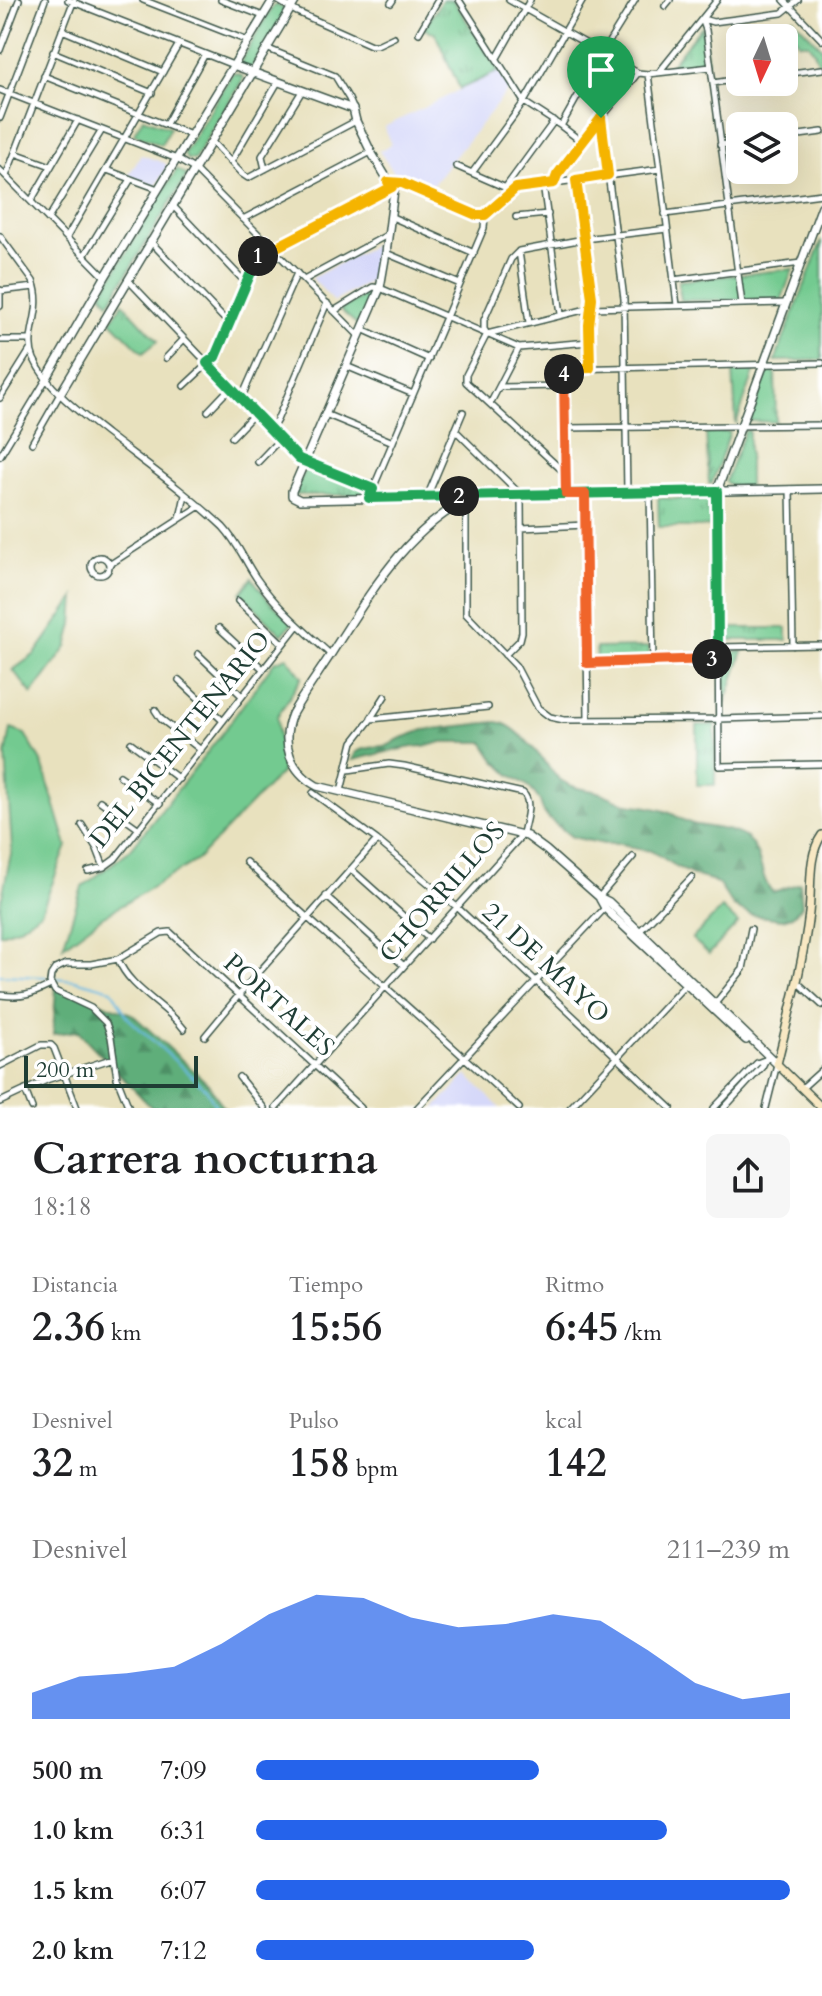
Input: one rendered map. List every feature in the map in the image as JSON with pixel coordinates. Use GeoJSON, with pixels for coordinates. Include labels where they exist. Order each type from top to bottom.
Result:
{"type":"FeatureCollection","features":[{"type":"Feature","properties":{"kind":"main road"},"geometry":{"type":"LineString","coordinates":[[822,835],[815,847],[809,913],[797,982],[777,1064],[822,1108]]}},
{"type":"Feature","properties":{"kind":"street"},"geometry":{"type":"LineString","coordinates":[[0,50],[19,0]]}},
{"type":"Feature","properties":{"kind":"street"},"geometry":{"type":"LineString","coordinates":[[0,118],[45,0]]}},
{"type":"Feature","properties":{"kind":"street"},"geometry":{"type":"LineString","coordinates":[[143,0],[248,41]]}},
{"type":"Feature","properties":{"kind":"street"},"geometry":{"type":"LineString","coordinates":[[221,0],[263,16]]}},
{"type":"Feature","properties":{"kind":"street"},"geometry":{"type":"LineString","coordinates":[[0,456],[105,277],[275,0],[373,45],[394,37]]}},
{"type":"Feature","properties":{"kind":"street"},"geometry":{"type":"LineString","coordinates":[[32,443],[296,0]]}},
{"type":"Feature","properties":{"kind":"street"},"geometry":{"type":"LineString","coordinates":[[419,33],[438,0]]}},
{"type":"Feature","properties":{"kind":"street"},"geometry":{"type":"LineString","coordinates":[[459,0],[524,102],[582,142]]}},
{"type":"Feature","properties":{"kind":"street"},"geometry":{"type":"LineString","coordinates":[[509,0],[638,73],[711,67]]}},
{"type":"Feature","properties":{"kind":"street"},"geometry":{"type":"LineString","coordinates":[[497,58],[530,0]]}},
{"type":"Feature","properties":{"kind":"street"},"geometry":{"type":"LineString","coordinates":[[472,173],[524,102],[583,0]]}},
{"type":"Feature","properties":{"kind":"street"},"geometry":{"type":"LineString","coordinates":[[561,126],[635,0]]}},
{"type":"Feature","properties":{"kind":"street"},"geometry":{"type":"LineString","coordinates":[[665,6],[670,0]]}},
{"type":"Feature","properties":{"kind":"street"},"geometry":{"type":"LineString","coordinates":[[659,73],[717,0]]}},
{"type":"Feature","properties":{"kind":"street"},"geometry":{"type":"LineString","coordinates":[[784,0],[822,40]]}},
{"type":"Feature","properties":{"kind":"street"},"geometry":{"type":"LineString","coordinates":[[702,19],[713,22],[778,14],[798,0]]}},
{"type":"Feature","properties":{"kind":"street"},"geometry":{"type":"LineString","coordinates":[[6,176],[71,1],[353,109]]}},
{"type":"Feature","properties":{"kind":"street"},"geometry":{"type":"LineString","coordinates":[[702,19],[742,304]]}},
{"type":"Feature","properties":{"kind":"street"},"geometry":{"type":"LineString","coordinates":[[62,30],[163,72]]}},
{"type":"Feature","properties":{"kind":"street"},"geometry":{"type":"LineString","coordinates":[[67,237],[179,44]]}},
{"type":"Feature","properties":{"kind":"street"},"geometry":{"type":"LineString","coordinates":[[266,48],[335,76],[394,193],[380,288],[304,462],[292,493],[293,498],[822,489]]}},
{"type":"Feature","properties":{"kind":"street"},"geometry":{"type":"LineString","coordinates":[[53,52],[152,93]]}},
{"type":"Feature","properties":{"kind":"street"},"geometry":{"type":"LineString","coordinates":[[166,124],[205,54]]}},
{"type":"Feature","properties":{"kind":"street"},"geometry":{"type":"LineString","coordinates":[[798,72],[822,69]]}},
{"type":"Feature","properties":{"kind":"street"},"geometry":{"type":"LineString","coordinates":[[554,183],[582,142],[638,73]]}},
{"type":"Feature","properties":{"kind":"street"},"geometry":{"type":"LineString","coordinates":[[648,74],[677,305]]}},
{"type":"Feature","properties":{"kind":"street"},"geometry":{"type":"LineString","coordinates":[[44,76],[191,135]]}},
{"type":"Feature","properties":{"kind":"street"},"geometry":{"type":"LineString","coordinates":[[713,83],[726,81]]}},
{"type":"Feature","properties":{"kind":"street"},"geometry":{"type":"LineString","coordinates":[[231,162],[278,82]]}},
{"type":"Feature","properties":{"kind":"street"},"geometry":{"type":"LineString","coordinates":[[0,90],[177,159],[194,169],[334,311],[360,332],[429,359]]}},
{"type":"Feature","properties":{"kind":"street"},"geometry":{"type":"LineString","coordinates":[[265,169],[262,156],[302,91]]}},
{"type":"Feature","properties":{"kind":"street"},"geometry":{"type":"LineString","coordinates":[[601,118],[623,306],[627,493]]}},
{"type":"Feature","properties":{"kind":"street"},"geometry":{"type":"LineString","coordinates":[[31,201],[78,120]]}},
{"type":"Feature","properties":{"kind":"street"},"geometry":{"type":"LineString","coordinates":[[211,141],[246,177],[251,177],[356,121]]}},
{"type":"Feature","properties":{"kind":"street"},"geometry":{"type":"LineString","coordinates":[[369,498],[474,253],[485,224],[485,215],[508,189],[554,121]]}},
{"type":"Feature","properties":{"kind":"street"},"geometry":{"type":"LineString","coordinates":[[48,219],[102,130]]}},
{"type":"Feature","properties":{"kind":"street"},"geometry":{"type":"LineString","coordinates":[[798,135],[822,132]]}},
{"type":"Feature","properties":{"kind":"street"},"geometry":{"type":"LineString","coordinates":[[720,145],[726,144]]}},
{"type":"Feature","properties":{"kind":"street"},"geometry":{"type":"LineString","coordinates":[[243,219],[371,152]]}},
{"type":"Feature","properties":{"kind":"street"},"geometry":{"type":"LineString","coordinates":[[15,153],[51,166]]}},
{"type":"Feature","properties":{"kind":"street"},"geometry":{"type":"LineString","coordinates":[[456,166],[508,189],[660,169]]}},
{"type":"Feature","properties":{"kind":"street"},"geometry":{"type":"LineString","coordinates":[[0,170],[105,277]]}},
{"type":"Feature","properties":{"kind":"street"},"geometry":{"type":"LineString","coordinates":[[107,170],[159,189]]}},
{"type":"Feature","properties":{"kind":"street"},"geometry":{"type":"LineString","coordinates":[[84,256],[131,179]]}},
{"type":"Feature","properties":{"kind":"street"},"geometry":{"type":"LineString","coordinates":[[576,180],[592,298],[590,368]]}},
{"type":"Feature","properties":{"kind":"street"},"geometry":{"type":"LineString","coordinates":[[273,249],[390,184],[402,183],[476,215],[485,215]]}},
{"type":"Feature","properties":{"kind":"street"},"geometry":{"type":"LineString","coordinates":[[543,184],[561,314]]}},
{"type":"Feature","properties":{"kind":"street"},"geometry":{"type":"LineString","coordinates":[[665,214],[822,194]]}},
{"type":"Feature","properties":{"kind":"street"},"geometry":{"type":"LineString","coordinates":[[172,205],[246,283]]}},
{"type":"Feature","properties":{"kind":"street"},"geometry":{"type":"LineString","coordinates":[[822,206],[717,491],[719,766],[822,764]]}},
{"type":"Feature","properties":{"kind":"street"},"geometry":{"type":"LineString","coordinates":[[516,217],[548,214]]}},
{"type":"Feature","properties":{"kind":"street"},"geometry":{"type":"LineString","coordinates":[[392,217],[474,253]]}},
{"type":"Feature","properties":{"kind":"street"},"geometry":{"type":"LineString","coordinates":[[487,334],[484,320],[511,259],[519,251],[667,229]]}},
{"type":"Feature","properties":{"kind":"street"},"geometry":{"type":"LineString","coordinates":[[304,280],[389,233]]}},
{"type":"Feature","properties":{"kind":"street"},"geometry":{"type":"LineString","coordinates":[[0,236],[33,281],[38,307],[30,349],[0,397]]}},
{"type":"Feature","properties":{"kind":"street"},"geometry":{"type":"LineString","coordinates":[[150,241],[229,324]]}},
{"type":"Feature","properties":{"kind":"street"},"geometry":{"type":"LineString","coordinates":[[184,386],[213,359],[265,241]]}},
{"type":"Feature","properties":{"kind":"street"},"geometry":{"type":"LineString","coordinates":[[519,251],[529,323]]}},
{"type":"Feature","properties":{"kind":"street"},"geometry":{"type":"LineString","coordinates":[[386,253],[460,284]]}},
{"type":"Feature","properties":{"kind":"street"},"geometry":{"type":"LineString","coordinates":[[673,280],[801,263]]}},
{"type":"Feature","properties":{"kind":"street"},"geometry":{"type":"LineString","coordinates":[[241,399],[297,273]]}},
{"type":"Feature","properties":{"kind":"street"},"geometry":{"type":"LineString","coordinates":[[128,279],[304,462],[373,489]]}},
{"type":"Feature","properties":{"kind":"street"},"geometry":{"type":"LineString","coordinates":[[0,306],[0,291],[35,287]]}},
{"type":"Feature","properties":{"kind":"street"},"geometry":{"type":"LineString","coordinates":[[334,311],[373,287],[519,348],[589,342]]}},
{"type":"Feature","properties":{"kind":"street"},"geometry":{"type":"LineString","coordinates":[[271,430],[327,303]]}},
{"type":"Feature","properties":{"kind":"street"},"geometry":{"type":"LineString","coordinates":[[487,334],[591,308],[786,303]]}},
{"type":"Feature","properties":{"kind":"street"},"geometry":{"type":"LineString","coordinates":[[487,334],[466,380],[566,474]]}},
{"type":"Feature","properties":{"kind":"street"},"geometry":{"type":"LineString","coordinates":[[166,358],[184,339]]}},
{"type":"Feature","properties":{"kind":"street"},"geometry":{"type":"LineString","coordinates":[[0,340],[31,340]]}},
{"type":"Feature","properties":{"kind":"street"},"geometry":{"type":"LineString","coordinates":[[490,404],[519,348]]}},
{"type":"Feature","properties":{"kind":"street"},"geometry":{"type":"LineString","coordinates":[[30,349],[38,367],[72,406],[200,506],[228,532],[257,580],[278,605],[331,655]]}},
{"type":"Feature","properties":{"kind":"street"},"geometry":{"type":"LineString","coordinates":[[566,494],[565,370],[822,363]]}},
{"type":"Feature","properties":{"kind":"street"},"geometry":{"type":"LineString","coordinates":[[346,366],[413,394]]}},
{"type":"Feature","properties":{"kind":"street"},"geometry":{"type":"LineString","coordinates":[[499,387],[565,386]]}},
{"type":"Feature","properties":{"kind":"street"},"geometry":{"type":"LineString","coordinates":[[208,411],[230,388]]}},
{"type":"Feature","properties":{"kind":"street"},"geometry":{"type":"LineString","coordinates":[[427,497],[463,412]]}},
{"type":"Feature","properties":{"kind":"street"},"geometry":{"type":"LineString","coordinates":[[232,437],[255,413]]}},
{"type":"Feature","properties":{"kind":"street"},"geometry":{"type":"LineString","coordinates":[[325,414],[393,442]]}},
{"type":"Feature","properties":{"kind":"street"},"geometry":{"type":"LineString","coordinates":[[565,428],[822,425]]}},
{"type":"Feature","properties":{"kind":"street"},"geometry":{"type":"LineString","coordinates":[[455,430],[521,495],[522,632],[520,640],[505,655]]}},
{"type":"Feature","properties":{"kind":"street"},"geometry":{"type":"LineString","coordinates":[[258,462],[280,439]]}},
{"type":"Feature","properties":{"kind":"street"},"geometry":{"type":"LineString","coordinates":[[790,489],[793,646]]}},
{"type":"Feature","properties":{"kind":"street"},"geometry":{"type":"LineString","coordinates":[[650,492],[653,662]]}},
{"type":"Feature","properties":{"kind":"street"},"geometry":{"type":"LineString","coordinates":[[585,494],[588,720]]}},
{"type":"Feature","properties":{"kind":"street"},"geometry":{"type":"LineString","coordinates":[[180,518],[185,495]]}},
{"type":"Feature","properties":{"kind":"street"},"geometry":{"type":"LineString","coordinates":[[474,496],[440,516],[407,546],[373,588],[292,714],[287,743],[293,763],[306,779],[317,786],[523,834],[609,902],[637,934]]}},
{"type":"Feature","properties":{"kind":"street"},"geometry":{"type":"LineString","coordinates":[[109,565],[200,506]]}},
{"type":"Feature","properties":{"kind":"street"},"geometry":{"type":"LineString","coordinates":[[466,508],[466,614],[519,670],[535,704],[550,717],[588,720],[822,716]]}},
{"type":"Feature","properties":{"kind":"street"},"geometry":{"type":"LineString","coordinates":[[521,528],[586,525]]}},
{"type":"Feature","properties":{"kind":"street"},"geometry":{"type":"LineString","coordinates":[[238,601],[283,644]]}},
{"type":"Feature","properties":{"kind":"street","name":"DEL BICENTENARIO"},"geometry":{"type":"LineString","coordinates":[[88,871],[104,867],[115,859],[298,625]]}},
{"type":"Feature","properties":{"kind":"street"},"geometry":{"type":"LineString","coordinates":[[219,628],[263,669]]}},
{"type":"Feature","properties":{"kind":"street"},"geometry":{"type":"LineString","coordinates":[[718,647],[822,645]]}},
{"type":"Feature","properties":{"kind":"street"},"geometry":{"type":"LineString","coordinates":[[198,654],[242,696]]}},
{"type":"Feature","properties":{"kind":"street"},"geometry":{"type":"LineString","coordinates":[[587,663],[718,659]]}},
{"type":"Feature","properties":{"kind":"street"},"geometry":{"type":"LineString","coordinates":[[179,680],[223,721]]}},
{"type":"Feature","properties":{"kind":"street"},"geometry":{"type":"LineString","coordinates":[[341,791],[354,739],[385,696]]}},
{"type":"Feature","properties":{"kind":"street"},"geometry":{"type":"LineString","coordinates":[[371,719],[488,707]]}},
{"type":"Feature","properties":{"kind":"street"},"geometry":{"type":"LineString","coordinates":[[155,710],[161,719],[201,750]]}},
{"type":"Feature","properties":{"kind":"street"},"geometry":{"type":"LineString","coordinates":[[131,743],[179,779]]}},
{"type":"Feature","properties":{"kind":"street","name":"CHORRILLOS"},"geometry":{"type":"LineString","coordinates":[[276,1108],[523,834],[529,802],[523,793],[389,764],[348,770]]}},
{"type":"Feature","properties":{"kind":"street"},"geometry":{"type":"LineString","coordinates":[[120,776],[160,804]]}},
{"type":"Feature","properties":{"kind":"street","name":"21 DE MAYO"},"geometry":{"type":"LineString","coordinates":[[313,793],[377,840],[458,908],[671,1108]]}},
{"type":"Feature","properties":{"kind":"street"},"geometry":{"type":"LineString","coordinates":[[100,801],[139,829]]}},
{"type":"Feature","properties":{"kind":"street"},"geometry":{"type":"LineString","coordinates":[[82,825],[104,867]]}},
{"type":"Feature","properties":{"kind":"street"},"geometry":{"type":"LineString","coordinates":[[205,1036],[377,840]]}},
{"type":"Feature","properties":{"kind":"street"},"geometry":{"type":"LineString","coordinates":[[599,897],[633,857]]}},
{"type":"Feature","properties":{"kind":"street"},"geometry":{"type":"LineString","coordinates":[[246,862],[519,1108]]}},
{"type":"Feature","properties":{"kind":"street"},"geometry":{"type":"LineString","coordinates":[[351,869],[429,939]]}},
{"type":"Feature","properties":{"kind":"street"},"geometry":{"type":"LineString","coordinates":[[637,934],[692,877]]}},
{"type":"Feature","properties":{"kind":"street"},"geometry":{"type":"LineString","coordinates":[[326,896],[404,966]]}},
{"type":"Feature","properties":{"kind":"street"},"geometry":{"type":"LineString","coordinates":[[599,897],[605,908],[777,1064],[766,1108]]}},
{"type":"Feature","properties":{"kind":"street"},"geometry":{"type":"LineString","coordinates":[[417,1108],[605,908]]}},
{"type":"Feature","properties":{"kind":"street"},"geometry":{"type":"LineString","coordinates":[[713,1006],[743,969],[751,929]]}},
{"type":"Feature","properties":{"kind":"street","name":"PORTALES"},"geometry":{"type":"LineString","coordinates":[[118,959],[161,933],[170,932],[361,1108]]}},
{"type":"Feature","properties":{"kind":"street"},"geometry":{"type":"LineString","coordinates":[[129,1108],[117,1078],[110,1032],[101,1016],[57,992],[51,985],[51,975],[55,969],[71,964],[118,959],[149,998],[173,1016],[184,1029]]}},
{"type":"Feature","properties":{"kind":"street"},"geometry":{"type":"LineString","coordinates":[[570,1108],[688,982]]}},
{"type":"Feature","properties":{"kind":"street"},"geometry":{"type":"LineString","coordinates":[[797,982],[822,1005]]}},
{"type":"Feature","properties":{"kind":"street"},"geometry":{"type":"LineString","coordinates":[[0,995],[28,996],[51,985]]}},
{"type":"Feature","properties":{"kind":"street"},"geometry":{"type":"LineString","coordinates":[[0,1066],[46,1044],[54,1048],[77,1108]]}},
{"type":"Feature","properties":{"kind":"street"},"geometry":{"type":"LineString","coordinates":[[714,1108],[757,1063],[768,1057]]}},
{"type":"Feature","properties":{"kind":"street"},"geometry":{"type":"LineString","coordinates":[[724,1108],[768,1057]]}},
{"type":"Feature","properties":{"kind":"street"},"geometry":{"type":"LineString","coordinates":[[0,1102],[65,1074],[114,1058]]}},
{"type":"Feature","properties":{"kind":"street"},"geometry":{"type":"LineString","coordinates":[[802,1088],[822,1070]]}},
{"type":"Feature","properties":{"kind":"street"},"geometry":{"type":"LineString","coordinates":[[239,1077],[264,1108]]}},
{"type":"Feature","properties":{"kind":"street"},"geometry":{"type":"LineString","coordinates":[[25,1090],[32,1108]]}},
{"type":"Feature","properties":{"kind":"shaded area"},"geometry":{"type":"Polygon","coordinates":[[[499,71],[510,88],[428,190],[398,178],[379,151],[391,144],[384,127],[499,71]]]}},
{"type":"Feature","properties":{"kind":"shaded area"},"geometry":{"type":"Polygon","coordinates":[[[141,155],[165,163],[167,167],[156,186],[128,176],[141,155]]]}},
{"type":"Feature","properties":{"kind":"shaded area"},"geometry":{"type":"Polygon","coordinates":[[[380,242],[375,278],[334,302],[312,278],[380,242]]]}},
{"type":"Feature","properties":{"kind":"shaded area"},"geometry":{"type":"Polygon","coordinates":[[[467,1075],[500,1108],[435,1108],[467,1075]]]}},
{"type":"Feature","properties":{"kind":"green space"},"geometry":{"type":"Polygon","coordinates":[[[442,0],[453,0],[499,71],[460,89],[435,33],[424,29],[442,0]]]}},
{"type":"Feature","properties":{"kind":"green space"},"geometry":{"type":"Polygon","coordinates":[[[277,5],[285,12],[251,68],[241,66],[273,6],[277,5]]]}},
{"type":"Feature","properties":{"kind":"green space"},"geometry":{"type":"Polygon","coordinates":[[[793,18],[822,48],[822,65],[819,65],[808,43],[798,42],[798,24],[785,22],[793,18]]]}},
{"type":"Feature","properties":{"kind":"green space"},"geometry":{"type":"Polygon","coordinates":[[[702,26],[708,63],[669,67],[702,26]]]}},
{"type":"Feature","properties":{"kind":"green space"},"geometry":{"type":"Polygon","coordinates":[[[235,73],[243,79],[194,160],[187,159],[184,154],[235,73]]]}},
{"type":"Feature","properties":{"kind":"green space"},"geometry":{"type":"Polygon","coordinates":[[[143,118],[170,128],[161,145],[134,134],[143,118]]]}},
{"type":"Feature","properties":{"kind":"green space"},"geometry":{"type":"Polygon","coordinates":[[[177,169],[187,175],[109,303],[102,293],[177,169]]]}},
{"type":"Feature","properties":{"kind":"green space"},"geometry":{"type":"Polygon","coordinates":[[[822,240],[822,360],[775,361],[822,240]]]}},
{"type":"Feature","properties":{"kind":"green space"},"geometry":{"type":"Polygon","coordinates":[[[793,269],[781,301],[681,300],[678,281],[793,269]]]}},
{"type":"Feature","properties":{"kind":"green space"},"geometry":{"type":"Polygon","coordinates":[[[368,293],[374,296],[360,327],[340,310],[368,293]]]}},
{"type":"Feature","properties":{"kind":"green space"},"geometry":{"type":"Polygon","coordinates":[[[123,303],[158,341],[143,353],[111,321],[123,303]]]}},
{"type":"Feature","properties":{"kind":"green space"},"geometry":{"type":"Polygon","coordinates":[[[775,369],[776,422],[750,421],[768,370],[775,369]]]}},
{"type":"Feature","properties":{"kind":"green space"},"geometry":{"type":"Polygon","coordinates":[[[755,370],[736,424],[733,371],[755,370]]]}},
{"type":"Feature","properties":{"kind":"green space"},"geometry":{"type":"Polygon","coordinates":[[[749,430],[749,486],[732,486],[725,482],[745,431],[749,430]]]}},
{"type":"Feature","properties":{"kind":"green space"},"geometry":{"type":"Polygon","coordinates":[[[706,432],[730,432],[712,483],[709,484],[706,432]]]}},
{"type":"Feature","properties":{"kind":"green space"},"geometry":{"type":"Polygon","coordinates":[[[307,464],[368,489],[365,495],[296,495],[307,464]]]}},
{"type":"Feature","properties":{"kind":"green space"},"geometry":{"type":"Polygon","coordinates":[[[658,498],[712,500],[713,527],[659,527],[658,498]]]}},
{"type":"Feature","properties":{"kind":"green space"},"geometry":{"type":"Polygon","coordinates":[[[252,578],[269,601],[293,622],[282,635],[241,593],[252,578]]]}},
{"type":"Feature","properties":{"kind":"green space"},"geometry":{"type":"Polygon","coordinates":[[[75,597],[67,647],[32,694],[13,670],[35,654],[75,597]]]}},
{"type":"Feature","properties":{"kind":"green space"},"geometry":{"type":"Polygon","coordinates":[[[724,628],[787,628],[787,640],[724,640],[724,628]]]}},
{"type":"Feature","properties":{"kind":"green space"},"geometry":{"type":"Polygon","coordinates":[[[649,647],[649,659],[597,660],[596,648],[649,647]]]}},
{"type":"Feature","properties":{"kind":"green space"},"geometry":{"type":"Polygon","coordinates":[[[743,651],[725,704],[725,653],[743,651]]]}},
{"type":"Feature","properties":{"kind":"green space"},"geometry":{"type":"Polygon","coordinates":[[[287,657],[302,677],[277,717],[282,772],[197,860],[102,917],[63,946],[82,887],[130,850],[274,662],[287,657]]]}},
{"type":"Feature","properties":{"kind":"green space"},"geometry":{"type":"Polygon","coordinates":[[[495,722],[521,735],[559,779],[567,784],[628,804],[669,812],[689,823],[727,830],[746,838],[755,850],[765,880],[773,892],[800,883],[802,906],[792,916],[782,919],[751,915],[734,907],[719,885],[677,867],[652,851],[572,837],[548,818],[535,794],[495,760],[483,742],[442,742],[352,760],[356,752],[363,749],[389,745],[424,730],[495,722]]]}},
{"type":"Feature","properties":{"kind":"green space"},"geometry":{"type":"Polygon","coordinates":[[[697,725],[715,725],[715,785],[697,785],[697,725]]]}},
{"type":"Feature","properties":{"kind":"green space"},"geometry":{"type":"Polygon","coordinates":[[[11,729],[25,734],[42,763],[67,846],[41,912],[18,928],[0,934],[0,906],[12,849],[6,755],[11,729]]]}},
{"type":"Feature","properties":{"kind":"green space"},"geometry":{"type":"Polygon","coordinates":[[[722,908],[738,923],[709,954],[692,939],[722,908]]]}},
{"type":"Feature","properties":{"kind":"green space"},"geometry":{"type":"Polygon","coordinates":[[[56,986],[132,1014],[208,1084],[224,1108],[152,1108],[78,1031],[53,1034],[56,986]]]}},
{"type":"Feature","properties":{"kind":"waterway"},"geometry":{"type":"LineString","coordinates":[[0,975],[46,977]]}},
{"type":"Feature","properties":{"kind":"waterway"},"geometry":{"type":"LineString","coordinates":[[55,978],[112,990],[128,1018],[206,1089],[217,1108]]}},
{"type":"Feature","properties":{"kind":"route"},"geometry":{"type":"LineString","coordinates":[[601,118],[554,183],[516,188],[485,215],[476,215],[402,183],[388,182],[392,187],[273,249],[265,241],[215,357],[207,363],[299,459],[373,489],[369,498],[521,495],[566,494],[717,491],[718,659],[587,663],[585,494],[566,494],[564,371],[590,368],[592,298],[576,180],[608,175],[601,118]]}}]}
